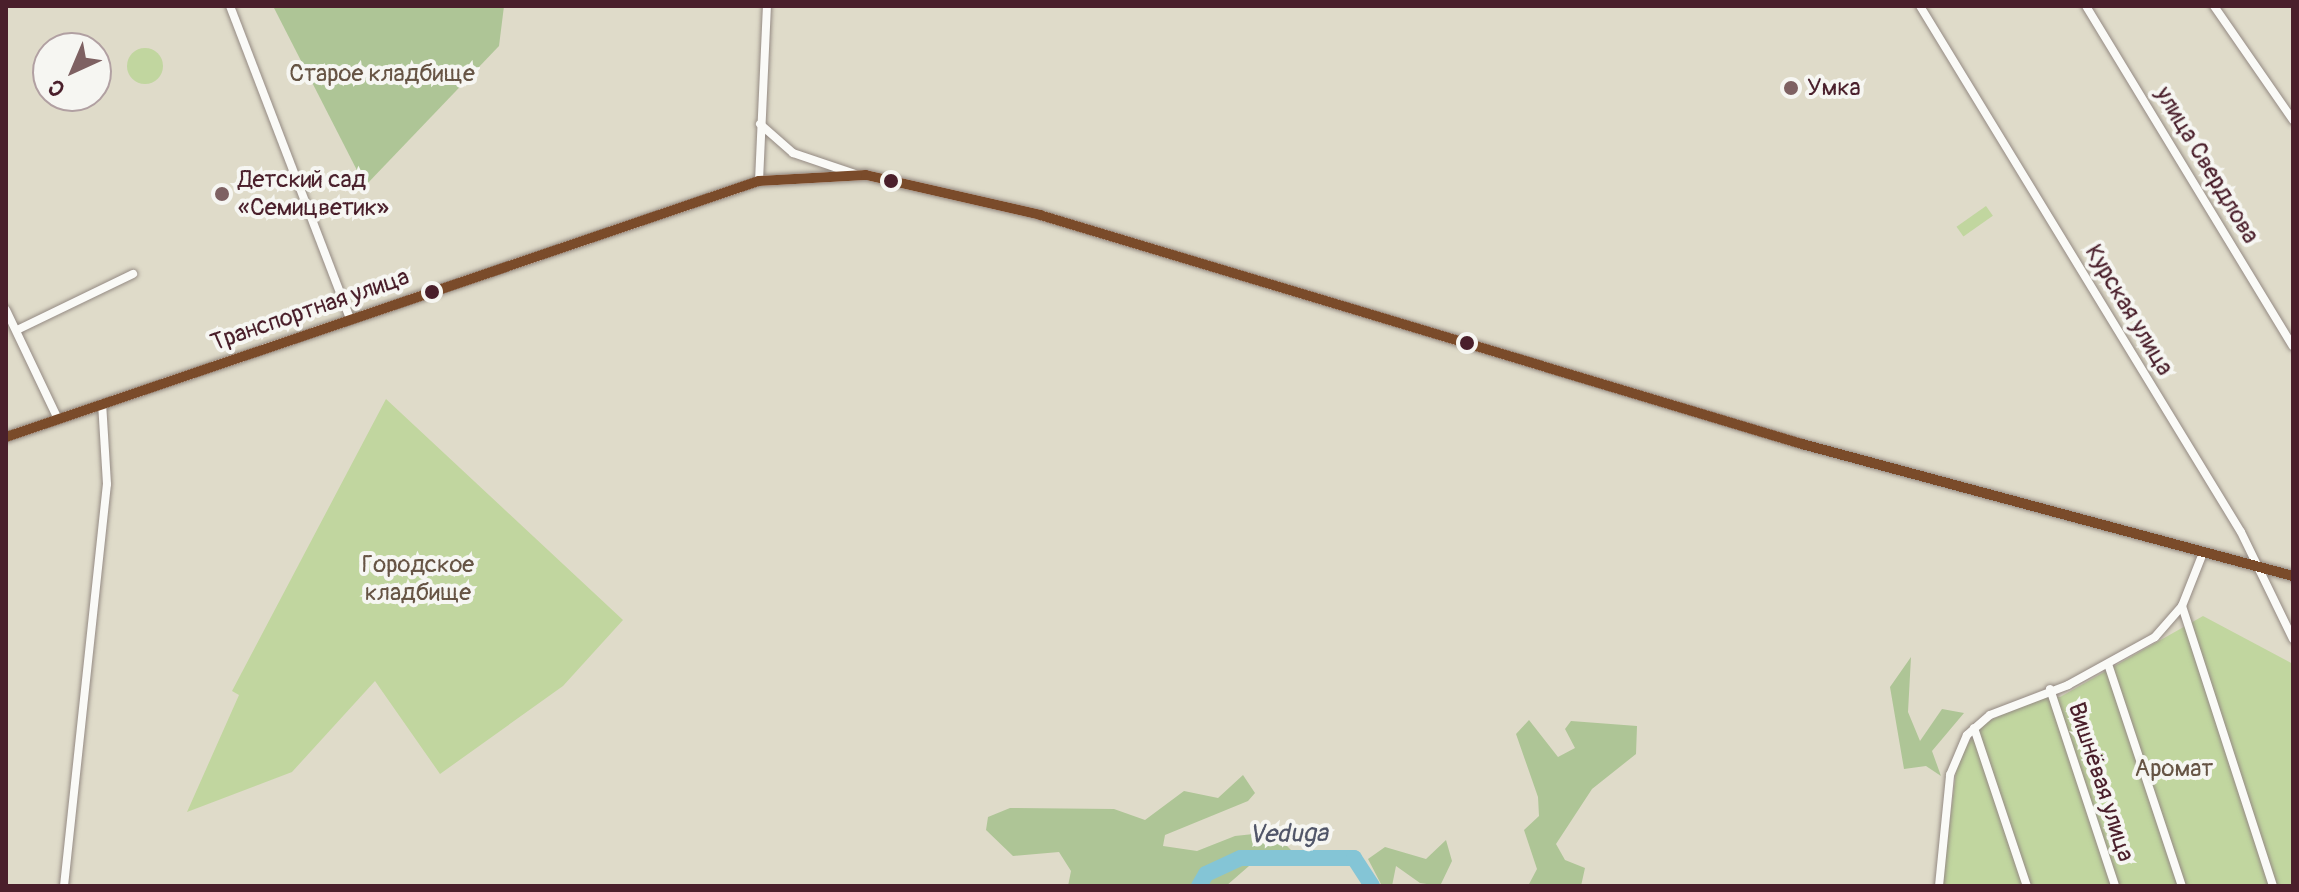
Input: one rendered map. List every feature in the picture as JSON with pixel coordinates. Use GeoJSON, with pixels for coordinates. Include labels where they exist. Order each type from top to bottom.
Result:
{"type":"FeatureCollection","features":[{"type":"Feature","properties":{"kind":"main road","name":"Транспортная улица"},"geometry":{"type":"LineString","coordinates":[[6,437],[759,181],[859,175],[932,185],[1040,215],[1389,325],[2293,576]]}},
{"type":"Feature","properties":{"kind":"street"},"geometry":{"type":"LineString","coordinates":[[230,6],[350,318]]}},
{"type":"Feature","properties":{"kind":"street"},"geometry":{"type":"LineString","coordinates":[[759,181],[767,6]]}},
{"type":"Feature","properties":{"kind":"street","name":"Курская улица"},"geometry":{"type":"LineString","coordinates":[[1920,6],[2257,567],[2293,639]]}},
{"type":"Feature","properties":{"kind":"street","name":"улица Свердлова"},"geometry":{"type":"LineString","coordinates":[[2086,6],[2293,346]]}},
{"type":"Feature","properties":{"kind":"street"},"geometry":{"type":"LineString","coordinates":[[2214,6],[2293,120]]}},
{"type":"Feature","properties":{"kind":"street"},"geometry":{"type":"LineString","coordinates":[[760,124],[793,153],[859,175]]}},
{"type":"Feature","properties":{"kind":"street"},"geometry":{"type":"LineString","coordinates":[[17,330],[133,274]]}},
{"type":"Feature","properties":{"kind":"street"},"geometry":{"type":"LineString","coordinates":[[6,310],[58,419]]}},
{"type":"Feature","properties":{"kind":"street"},"geometry":{"type":"LineString","coordinates":[[64,886],[107,484],[102,403]]}},
{"type":"Feature","properties":{"kind":"street"},"geometry":{"type":"LineString","coordinates":[[1939,886],[1953,764],[1974,728],[2050,689],[2108,664],[2155,637],[2182,606],[2203,553]]}},
{"type":"Feature","properties":{"kind":"street"},"geometry":{"type":"LineString","coordinates":[[2182,606],[2273,886]]}},
{"type":"Feature","properties":{"kind":"street"},"geometry":{"type":"LineString","coordinates":[[2108,664],[2182,886]]}},
{"type":"Feature","properties":{"kind":"street","name":"Вишнёвая улица"},"geometry":{"type":"LineString","coordinates":[[2050,689],[2115,886]]}},
{"type":"Feature","properties":{"kind":"street"},"geometry":{"type":"LineString","coordinates":[[1974,728],[2027,886]]}},
{"type":"Feature","properties":{"kind":"green space","name":"Старое кладбище"},"geometry":{"type":"Polygon","coordinates":[[[273,6],[504,6],[499,46],[365,186],[273,6]]]}},
{"type":"Feature","properties":{"kind":"green space"},"geometry":{"type":"Polygon","coordinates":[[[145,48],[158,53],[163,66],[158,79],[145,84],[132,79],[127,66],[132,53],[145,48]]]}},
{"type":"Feature","properties":{"kind":"green space"},"geometry":{"type":"Polygon","coordinates":[[[1986,206],[1993,216],[1963,236],[1957,227],[1986,206]]]}},
{"type":"Feature","properties":{"kind":"green space","name":"Городское кладбище"},"geometry":{"type":"Polygon","coordinates":[[[386,399],[623,620],[563,686],[440,774],[375,681],[292,772],[187,812],[239,695],[232,691],[386,399]]]}},
{"type":"Feature","properties":{"kind":"green space","name":"Аромат"},"geometry":{"type":"Polygon","coordinates":[[[2203,616],[2293,664],[2293,886],[1942,886],[1958,756],[1983,724],[2041,696],[2060,697],[2203,616]]]}},
{"type":"Feature","properties":{"kind":"green space"},"geometry":{"type":"Polygon","coordinates":[[[1911,657],[1908,712],[1920,741],[1942,709],[1964,713],[1932,751],[1941,776],[1926,766],[1904,769],[1890,687],[1911,657]]]}},
{"type":"Feature","properties":{"kind":"green space"},"geometry":{"type":"Polygon","coordinates":[[[1529,720],[1558,757],[1575,748],[1565,729],[1571,721],[1637,726],[1636,754],[1592,789],[1556,844],[1565,860],[1585,868],[1581,886],[1528,886],[1537,869],[1524,830],[1539,816],[1538,797],[1516,734],[1529,720]]]}},
{"type":"Feature","properties":{"kind":"green space"},"geometry":{"type":"Polygon","coordinates":[[[1243,775],[1255,793],[1248,801],[1165,835],[1163,846],[1197,851],[1235,836],[1273,832],[1295,854],[1249,866],[1226,886],[1068,886],[1071,871],[1059,852],[1013,856],[986,830],[988,817],[1010,808],[1114,809],[1145,820],[1184,791],[1218,798],[1243,775]]]}},
{"type":"Feature","properties":{"kind":"green space"},"geometry":{"type":"Polygon","coordinates":[[[1446,840],[1452,861],[1440,886],[1420,883],[1396,866],[1392,886],[1382,886],[1368,859],[1385,847],[1426,859],[1446,840]]]}},
{"type":"Feature","properties":{"kind":"waterway","name":"Veduga"},"geometry":{"type":"LineString","coordinates":[[1199,886],[1206,874],[1241,858],[1354,858],[1372,886]]}},
{"type":"Feature","properties":{"kind":"transit line"},"geometry":{"type":"LineString","coordinates":[[6,437],[759,181],[866,175],[1040,215],[1802,444],[2293,576]]}},
{"type":"Feature","properties":{"kind":"place","name":"Умка"},"geometry":{"type":"Point","coordinates":[1791,88]}},
{"type":"Feature","properties":{"kind":"place","name":"Детский сад «Семицветик»"},"geometry":{"type":"Point","coordinates":[222,194]}}]}
